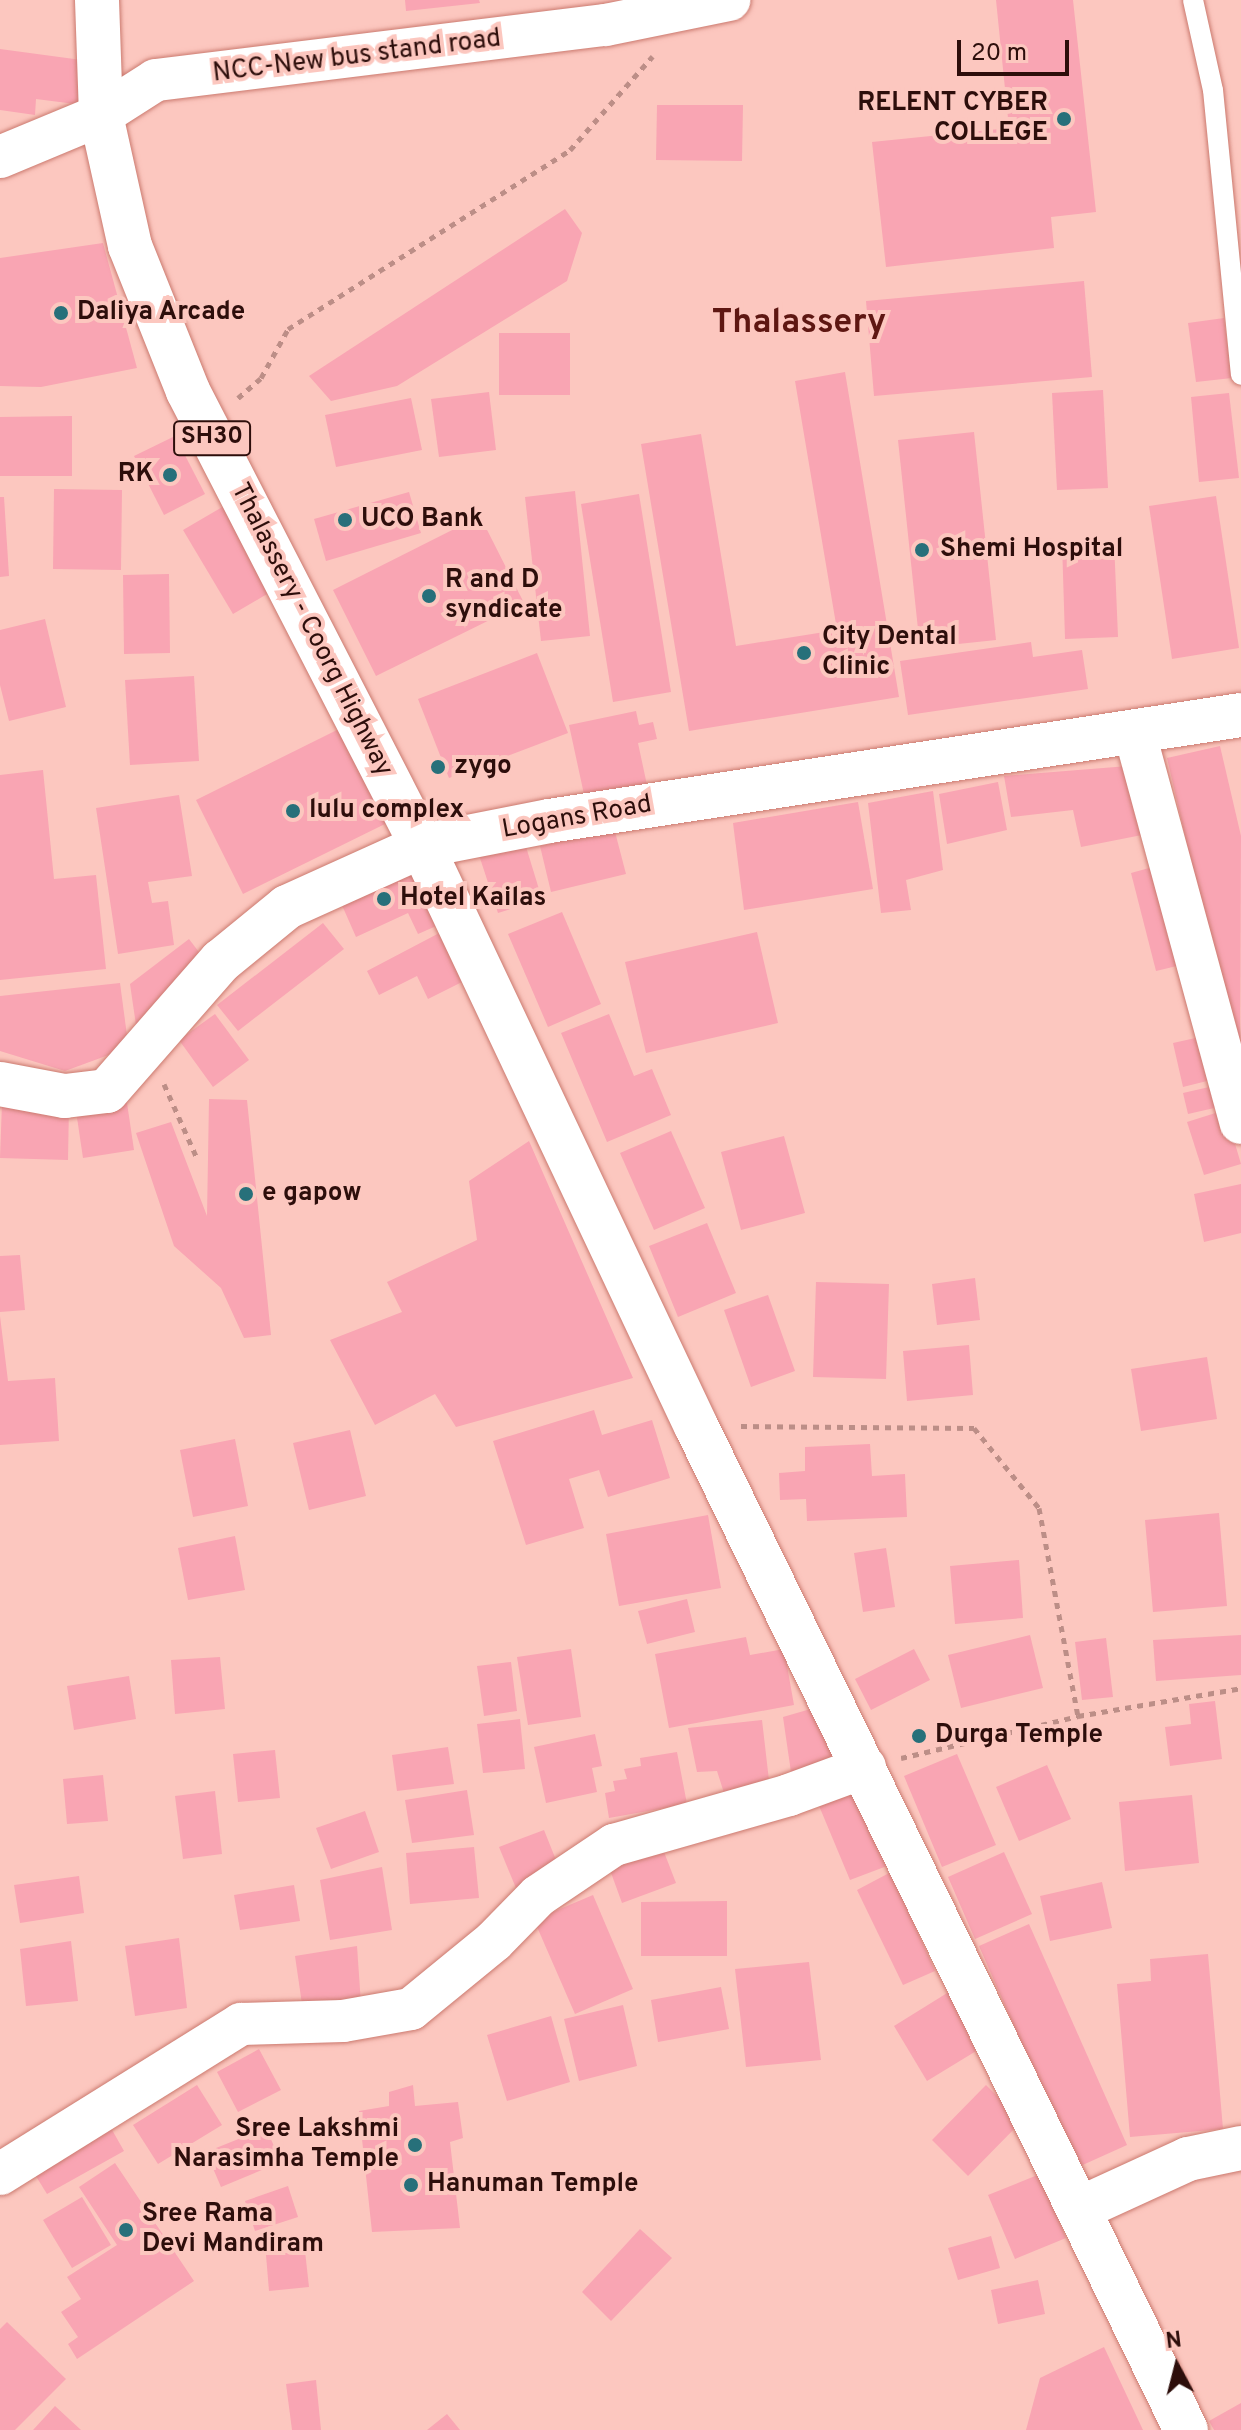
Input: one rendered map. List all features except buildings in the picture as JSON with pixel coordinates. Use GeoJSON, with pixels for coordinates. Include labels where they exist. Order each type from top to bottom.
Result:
{"type":"FeatureCollection","features":[{"type":"Feature","properties":{"kind":"main road","name":"Thalassery - Coorg Highway"},"geometry":{"type":"LineString","coordinates":[[97,0],[101,115],[130,246],[206,426],[422,846],[696,1426],[1186,2430]]}},
{"type":"Feature","properties":{"kind":"main road","name":"Logans Road"},"geometry":{"type":"LineString","coordinates":[[0,1084],[65,1096],[107,1091],[221,961],[287,907],[422,846],[596,814],[1135,734],[1241,715]]}},
{"type":"Feature","properties":{"kind":"main road"},"geometry":{"type":"LineString","coordinates":[[1079,2209],[1188,2159],[1241,2148]]}},
{"type":"Feature","properties":{"kind":"street","name":"NCC-New bus stand road"},"geometry":{"type":"LineString","coordinates":[[0,157],[101,115],[156,80],[532,36],[713,3]]}},
{"type":"Feature","properties":{"kind":"street"},"geometry":{"type":"LineString","coordinates":[[1135,734],[1241,1123]]}},
{"type":"Feature","properties":{"kind":"street"},"geometry":{"type":"LineString","coordinates":[[0,2174],[241,2024],[343,2021],[411,2009],[494,1941],[538,1896],[614,1845],[789,1795],[865,1767]]}},
{"type":"Feature","properties":{"kind":"lane"},"geometry":{"type":"LineString","coordinates":[[1193,0],[1213,90],[1241,375]]}},
{"type":"Feature","properties":{"kind":"path"},"geometry":{"type":"LineString","coordinates":[[206,426],[261,378],[288,329],[570,150],[713,3]]}},
{"type":"Feature","properties":{"kind":"path"},"geometry":{"type":"LineString","coordinates":[[144,1052],[175,1101],[196,1156]]}},
{"type":"Feature","properties":{"kind":"path"},"geometry":{"type":"LineString","coordinates":[[696,1426],[974,1428],[1039,1508],[1078,1716]]}},
{"type":"Feature","properties":{"kind":"path"},"geometry":{"type":"LineString","coordinates":[[865,1767],[1078,1716],[1241,1688]]}},
{"type":"Feature","properties":{"kind":"place","name":"RELENT CYBER COLLEGE"},"geometry":{"type":"Point","coordinates":[1064,119]}},
{"type":"Feature","properties":{"kind":"place","name":"Daliya Arcade"},"geometry":{"type":"Point","coordinates":[61,313]}},
{"type":"Feature","properties":{"kind":"place","name":"RK"},"geometry":{"type":"Point","coordinates":[170,475]}},
{"type":"Feature","properties":{"kind":"place","name":"UCO Bank"},"geometry":{"type":"Point","coordinates":[345,520]}},
{"type":"Feature","properties":{"kind":"place","name":"Shemi Hospital"},"geometry":{"type":"Point","coordinates":[922,550]}},
{"type":"Feature","properties":{"kind":"place","name":"R and D syndicate"},"geometry":{"type":"Point","coordinates":[429,596]}},
{"type":"Feature","properties":{"kind":"place","name":"City Dental Clinic"},"geometry":{"type":"Point","coordinates":[804,653]}},
{"type":"Feature","properties":{"kind":"place","name":"zygo"},"geometry":{"type":"Point","coordinates":[438,767]}},
{"type":"Feature","properties":{"kind":"place","name":"lulu complex"},"geometry":{"type":"Point","coordinates":[293,811]}},
{"type":"Feature","properties":{"kind":"place","name":"Hotel Kailas"},"geometry":{"type":"Point","coordinates":[384,899]}},
{"type":"Feature","properties":{"kind":"place","name":"e gapow"},"geometry":{"type":"Point","coordinates":[246,1194]}},
{"type":"Feature","properties":{"kind":"place","name":"Durga Temple"},"geometry":{"type":"Point","coordinates":[919,1736]}},
{"type":"Feature","properties":{"kind":"place","name":"Sree Lakshmi Narasimha Temple"},"geometry":{"type":"Point","coordinates":[415,2145]}},
{"type":"Feature","properties":{"kind":"place","name":"Hanuman Temple"},"geometry":{"type":"Point","coordinates":[411,2185]}},
{"type":"Feature","properties":{"kind":"place","name":"Sree Rama Devi Mandiram"},"geometry":{"type":"Point","coordinates":[126,2230]}},
{"type":"Feature","properties":{"kind":"district","name":"Thalassery"},"geometry":{"type":"Point","coordinates":[799,324]}}]}
